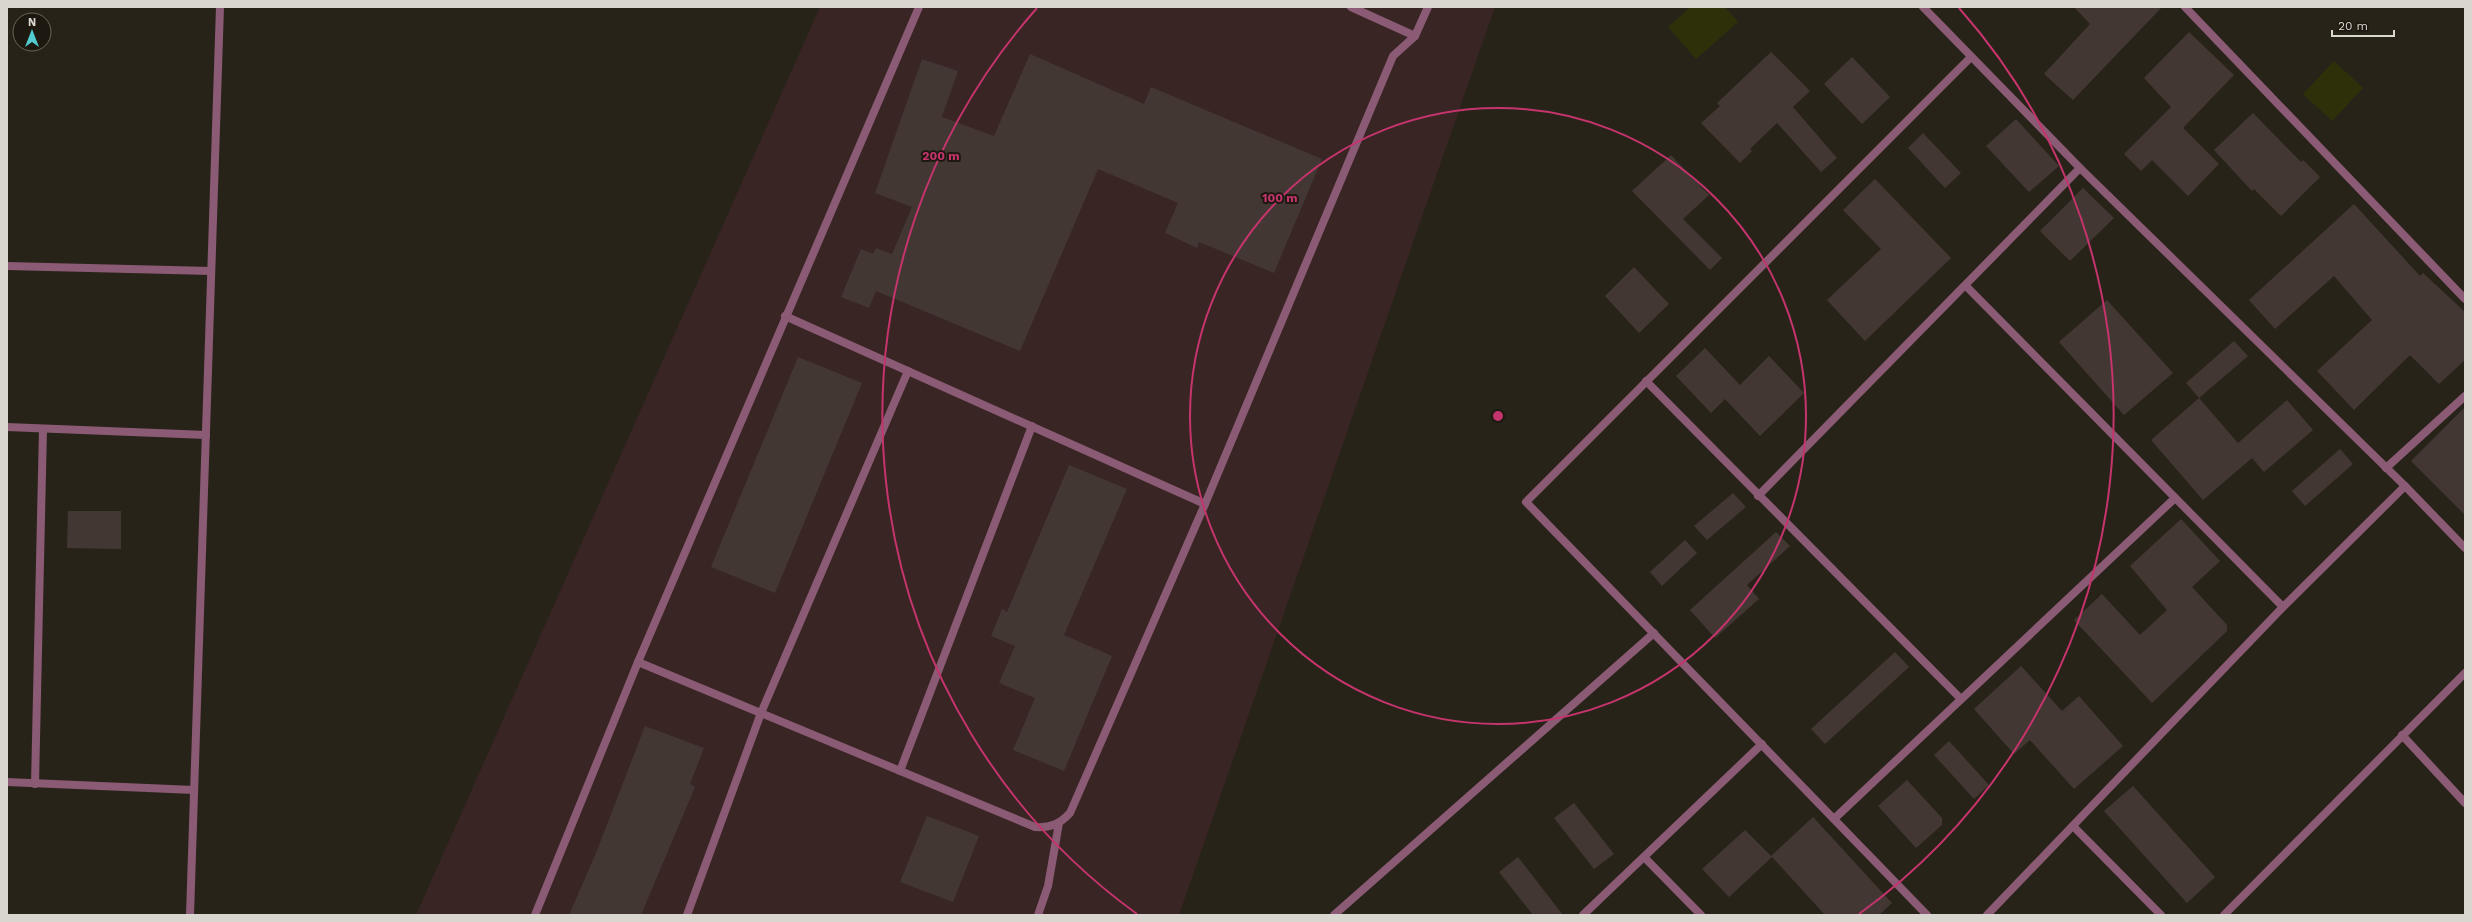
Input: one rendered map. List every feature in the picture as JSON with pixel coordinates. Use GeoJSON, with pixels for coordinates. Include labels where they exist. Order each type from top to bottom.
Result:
{"type":"FeatureCollection","features":[{"type":"Feature","properties":{"kind":"street"},"geometry":{"type":"LineString","coordinates":[[190,915],[220,7]]}},
{"type":"Feature","properties":{"kind":"street"},"geometry":{"type":"LineString","coordinates":[[535,915],[638,662],[785,316],[919,7]]}},
{"type":"Feature","properties":{"kind":"street"},"geometry":{"type":"LineString","coordinates":[[1351,7],[1415,36]]}},
{"type":"Feature","properties":{"kind":"street"},"geometry":{"type":"LineString","coordinates":[[638,662],[1035,827],[1051,827],[1059,824],[1070,813],[1205,504],[1393,56],[1415,36],[1428,7]]}},
{"type":"Feature","properties":{"kind":"street"},"geometry":{"type":"LineString","coordinates":[[1924,7],[2080,168],[2405,486],[2465,548]]}},
{"type":"Feature","properties":{"kind":"street"},"geometry":{"type":"LineString","coordinates":[[2185,7],[2465,298]]}},
{"type":"Feature","properties":{"kind":"street"},"geometry":{"type":"LineString","coordinates":[[1927,915],[1526,502],[1971,57]]}},
{"type":"Feature","properties":{"kind":"street"},"geometry":{"type":"LineString","coordinates":[[1758,496],[1966,286],[2080,168]]}},
{"type":"Feature","properties":{"kind":"street"},"geometry":{"type":"LineString","coordinates":[[7,266],[211,271]]}},
{"type":"Feature","properties":{"kind":"street"},"geometry":{"type":"LineString","coordinates":[[1966,286],[2283,607]]}},
{"type":"Feature","properties":{"kind":"street"},"geometry":{"type":"LineString","coordinates":[[785,316],[1205,504]]}},
{"type":"Feature","properties":{"kind":"street"},"geometry":{"type":"LineString","coordinates":[[687,915],[761,713],[908,371]]}},
{"type":"Feature","properties":{"kind":"street"},"geometry":{"type":"LineString","coordinates":[[1646,382],[1961,699]]}},
{"type":"Feature","properties":{"kind":"street"},"geometry":{"type":"LineString","coordinates":[[2386,468],[2465,396]]}},
{"type":"Feature","properties":{"kind":"street"},"geometry":{"type":"LineString","coordinates":[[900,771],[1032,426]]}},
{"type":"Feature","properties":{"kind":"street"},"geometry":{"type":"LineString","coordinates":[[7,427],[206,435]]}},
{"type":"Feature","properties":{"kind":"street"},"geometry":{"type":"LineString","coordinates":[[35,784],[43,429]]}},
{"type":"Feature","properties":{"kind":"street"},"geometry":{"type":"LineString","coordinates":[[1987,915],[2283,607],[2405,486]]}},
{"type":"Feature","properties":{"kind":"street"},"geometry":{"type":"LineString","coordinates":[[1834,819],[2175,498]]}},
{"type":"Feature","properties":{"kind":"street"},"geometry":{"type":"LineString","coordinates":[[1334,915],[1654,633]]}},
{"type":"Feature","properties":{"kind":"street"},"geometry":{"type":"LineString","coordinates":[[2224,915],[2465,673]]}},
{"type":"Feature","properties":{"kind":"street"},"geometry":{"type":"LineString","coordinates":[[2402,735],[2465,803]]}},
{"type":"Feature","properties":{"kind":"street"},"geometry":{"type":"LineString","coordinates":[[1583,915],[1762,744]]}},
{"type":"Feature","properties":{"kind":"street"},"geometry":{"type":"LineString","coordinates":[[7,782],[194,790]]}},
{"type":"Feature","properties":{"kind":"street"},"geometry":{"type":"LineString","coordinates":[[1038,915],[1048,886],[1059,824]]}},
{"type":"Feature","properties":{"kind":"street"},"geometry":{"type":"LineString","coordinates":[[2073,826],[2161,915]]}},
{"type":"Feature","properties":{"kind":"street"},"geometry":{"type":"LineString","coordinates":[[1644,857],[1701,915]]}},
{"type":"Feature","properties":{"kind":"shaded area"},"geometry":{"type":"Polygon","coordinates":[[[820,7],[1495,7],[1179,915],[416,915],[820,7]]]}},
{"type":"Feature","properties":{"kind":"green space"},"geometry":{"type":"Polygon","coordinates":[[[1691,7],[1725,7],[1738,22],[1696,59],[1668,27],[1691,7]]]}},
{"type":"Feature","properties":{"kind":"green space"},"geometry":{"type":"Polygon","coordinates":[[[2334,61],[2363,88],[2332,121],[2303,94],[2334,61]]]}},
{"type":"Feature","properties":{"kind":"building"},"geometry":{"type":"Polygon","coordinates":[[[2074,7],[2162,7],[2073,100],[2044,74],[2090,24],[2074,7]]]}},
{"type":"Feature","properties":{"kind":"building"},"geometry":{"type":"Polygon","coordinates":[[[2189,32],[2234,75],[2183,128],[2219,164],[2188,196],[2152,160],[2141,171],[2124,154],[2171,107],[2144,78],[2189,32]]]}},
{"type":"Feature","properties":{"kind":"building"},"geometry":{"type":"Polygon","coordinates":[[[1771,52],[1810,91],[1793,107],[1837,158],[1821,172],[1777,123],[1750,149],[1752,151],[1740,163],[1701,123],[1720,106],[1717,103],[1771,52]]]}},
{"type":"Feature","properties":{"kind":"building"},"geometry":{"type":"Polygon","coordinates":[[[1030,54],[1144,104],[1151,87],[1322,159],[1274,273],[1199,242],[1197,248],[1165,233],[1178,203],[1098,169],[1020,351],[876,291],[869,308],[841,297],[861,249],[873,254],[876,248],[892,254],[912,207],[875,193],[922,59],[958,71],[942,117],[994,136],[1030,54]]]}},
{"type":"Feature","properties":{"kind":"building"},"geometry":{"type":"Polygon","coordinates":[[[1852,57],[1890,97],[1862,124],[1824,84],[1852,57]]]}},
{"type":"Feature","properties":{"kind":"building"},"geometry":{"type":"Polygon","coordinates":[[[2253,113],[2301,162],[2303,160],[2320,177],[2281,216],[2254,189],[2252,191],[2214,150],[2253,113]]]}},
{"type":"Feature","properties":{"kind":"building"},"geometry":{"type":"Polygon","coordinates":[[[2016,119],[2059,166],[2029,192],[1986,146],[2016,119]]]}},
{"type":"Feature","properties":{"kind":"building"},"geometry":{"type":"Polygon","coordinates":[[[1923,133],[1961,173],[1945,188],[1908,148],[1923,133]]]}},
{"type":"Feature","properties":{"kind":"building"},"geometry":{"type":"Polygon","coordinates":[[[1671,155],[1709,195],[1683,219],[1722,258],[1710,270],[1632,191],[1671,155]]]}},
{"type":"Feature","properties":{"kind":"building"},"geometry":{"type":"Polygon","coordinates":[[[1875,179],[1951,258],[1865,341],[1827,300],[1881,249],[1843,210],[1875,179]]]}},
{"type":"Feature","properties":{"kind":"building"},"geometry":{"type":"Polygon","coordinates":[[[2083,188],[2114,218],[2070,261],[2040,231],[2083,188]]]}},
{"type":"Feature","properties":{"kind":"building"},"geometry":{"type":"Polygon","coordinates":[[[2354,204],[2420,276],[2423,273],[2465,312],[2465,360],[2439,384],[2410,355],[2354,410],[2317,371],[2372,320],[2334,276],[2275,329],[2249,300],[2354,204]]]}},
{"type":"Feature","properties":{"kind":"building"},"geometry":{"type":"Polygon","coordinates":[[[1634,267],[1669,304],[1639,333],[1605,296],[1634,267]]]}},
{"type":"Feature","properties":{"kind":"building"},"geometry":{"type":"Polygon","coordinates":[[[2107,300],[2173,373],[2124,415],[2059,342],[2107,300]]]}},
{"type":"Feature","properties":{"kind":"building"},"geometry":{"type":"Polygon","coordinates":[[[2234,341],[2248,356],[2199,398],[2186,383],[2234,341]]]}},
{"type":"Feature","properties":{"kind":"building"},"geometry":{"type":"Polygon","coordinates":[[[1705,348],[1740,385],[1769,356],[1804,393],[1760,436],[1725,399],[1711,413],[1676,376],[1705,348]]]}},
{"type":"Feature","properties":{"kind":"building"},"geometry":{"type":"Polygon","coordinates":[[[798,357],[862,383],[775,593],[711,567],[798,357]]]}},
{"type":"Feature","properties":{"kind":"building"},"geometry":{"type":"Polygon","coordinates":[[[2199,398],[2238,443],[2287,400],[2313,430],[2264,472],[2252,458],[2203,500],[2151,440],[2199,398]]]}},
{"type":"Feature","properties":{"kind":"building"},"geometry":{"type":"Polygon","coordinates":[[[2465,407],[2465,515],[2411,461],[2465,407]]]}},
{"type":"Feature","properties":{"kind":"building"},"geometry":{"type":"Polygon","coordinates":[[[2340,449],[2353,464],[2305,506],[2292,491],[2340,449]]]}},
{"type":"Feature","properties":{"kind":"building"},"geometry":{"type":"Polygon","coordinates":[[[1069,465],[1127,489],[1064,635],[1112,656],[1064,771],[1013,750],[1035,698],[999,683],[1015,646],[991,636],[1002,609],[1007,612],[1069,465]]]}},
{"type":"Feature","properties":{"kind":"building"},"geometry":{"type":"Polygon","coordinates":[[[1733,493],[1746,507],[1707,540],[1694,526],[1733,493]]]}},
{"type":"Feature","properties":{"kind":"building"},"geometry":{"type":"Polygon","coordinates":[[[68,511],[121,511],[121,549],[67,548],[68,511]]]}},
{"type":"Feature","properties":{"kind":"building"},"geometry":{"type":"Polygon","coordinates":[[[2181,519],[2220,561],[2192,587],[2227,625],[2227,631],[2152,703],[2074,620],[2102,594],[2140,635],[2167,610],[2130,566],[2181,519]]]}},
{"type":"Feature","properties":{"kind":"building"},"geometry":{"type":"Polygon","coordinates":[[[1776,532],[1790,546],[1747,585],[1759,599],[1715,638],[1690,610],[1776,532]]]}},
{"type":"Feature","properties":{"kind":"building"},"geometry":{"type":"Polygon","coordinates":[[[1685,540],[1697,553],[1662,586],[1650,572],[1685,540]]]}},
{"type":"Feature","properties":{"kind":"building"},"geometry":{"type":"Polygon","coordinates":[[[1895,652],[1909,667],[1825,744],[1811,729],[1895,652]]]}},
{"type":"Feature","properties":{"kind":"building"},"geometry":{"type":"Polygon","coordinates":[[[2021,666],[2062,711],[2079,696],[2123,746],[2074,789],[2030,740],[2014,754],[1974,709],[2021,666]]]}},
{"type":"Feature","properties":{"kind":"building"},"geometry":{"type":"Polygon","coordinates":[[[645,726],[704,748],[690,784],[695,787],[641,915],[569,915],[596,853],[645,726]]]}},
{"type":"Feature","properties":{"kind":"building"},"geometry":{"type":"Polygon","coordinates":[[[1949,741],[1989,785],[1974,799],[1934,755],[1949,741]]]}},
{"type":"Feature","properties":{"kind":"building"},"geometry":{"type":"Polygon","coordinates":[[[1907,780],[1942,818],[1942,825],[1916,848],[1878,806],[1907,780]]]}},
{"type":"Feature","properties":{"kind":"building"},"geometry":{"type":"Polygon","coordinates":[[[2133,786],[2215,877],[2187,903],[2104,811],[2133,786]]]}},
{"type":"Feature","properties":{"kind":"building"},"geometry":{"type":"Polygon","coordinates":[[[1574,803],[1614,854],[1594,869],[1554,818],[1574,803]]]}},
{"type":"Feature","properties":{"kind":"building"},"geometry":{"type":"Polygon","coordinates":[[[927,816],[979,836],[953,902],[900,882],[927,816]]]}},
{"type":"Feature","properties":{"kind":"building"},"geometry":{"type":"Polygon","coordinates":[[[1813,817],[1892,903],[1879,915],[1825,915],[1772,857],[1729,897],[1702,869],[1745,830],[1771,856],[1813,817]]]}},
{"type":"Feature","properties":{"kind":"building"},"geometry":{"type":"Polygon","coordinates":[[[1518,857],[1563,915],[1533,915],[1499,872],[1518,857]]]}}]}
